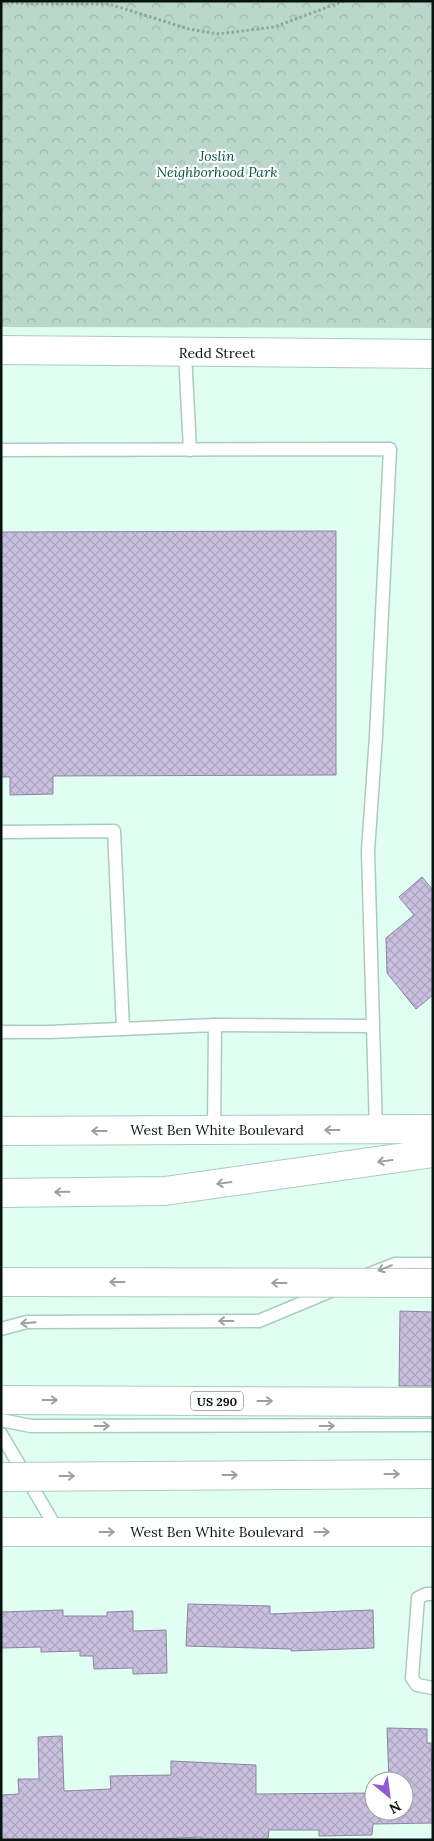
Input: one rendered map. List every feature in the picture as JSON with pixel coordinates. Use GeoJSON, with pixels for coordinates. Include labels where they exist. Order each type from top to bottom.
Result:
{"type":"FeatureCollection","features":[{"type":"Feature","properties":{"kind":"main road","name":"Redd Street"},"geometry":{"type":"LineString","coordinates":[[1,350],[433,354]]}},
{"type":"Feature","properties":{"kind":"main road","name":"West Ben White Boulevard"},"geometry":{"type":"LineString","coordinates":[[1,1131],[433,1129]]}},
{"type":"Feature","properties":{"kind":"main road"},"geometry":{"type":"LineString","coordinates":[[1,1193],[165,1191],[433,1153]]}},
{"type":"Feature","properties":{"kind":"main road"},"geometry":{"type":"LineString","coordinates":[[1,1282],[433,1283]]}},
{"type":"Feature","properties":{"kind":"main road","name":"US 290"},"geometry":{"type":"LineString","coordinates":[[1,1400],[433,1402]]}},
{"type":"Feature","properties":{"kind":"main road"},"geometry":{"type":"LineString","coordinates":[[1,1477],[433,1474]]}},
{"type":"Feature","properties":{"kind":"main road","name":"West Ben White Boulevard"},"geometry":{"type":"LineString","coordinates":[[1,1532],[433,1532]]}},
{"type":"Feature","properties":{"kind":"lane"},"geometry":{"type":"LineString","coordinates":[[185,353],[190,450]]}},
{"type":"Feature","properties":{"kind":"lane"},"geometry":{"type":"LineString","coordinates":[[1,450],[390,449],[376,736],[368,851],[376,1130]]}},
{"type":"Feature","properties":{"kind":"lane"},"geometry":{"type":"LineString","coordinates":[[1,832],[114,831],[123,1029]]}},
{"type":"Feature","properties":{"kind":"lane"},"geometry":{"type":"LineString","coordinates":[[1,1032],[49,1032],[215,1025],[372,1026]]}},
{"type":"Feature","properties":{"kind":"lane"},"geometry":{"type":"LineString","coordinates":[[214,1130],[215,1025]]}},
{"type":"Feature","properties":{"kind":"lane"},"geometry":{"type":"LineString","coordinates":[[1,1329],[27,1322],[259,1321],[395,1264],[433,1264]]}},
{"type":"Feature","properties":{"kind":"lane"},"geometry":{"type":"LineString","coordinates":[[1,1420],[31,1426],[433,1425]]}},
{"type":"Feature","properties":{"kind":"lane"},"geometry":{"type":"LineString","coordinates":[[1,1434],[58,1532]]}},
{"type":"Feature","properties":{"kind":"lane"},"geometry":{"type":"LineString","coordinates":[[433,1594],[426,1594],[418,1598],[412,1678],[416,1685],[433,1688]]}},
{"type":"Feature","properties":{"kind":"path"},"geometry":{"type":"LineString","coordinates":[[1,2],[109,4],[189,29],[218,34],[274,27],[344,1]]}},
{"type":"Feature","properties":{"kind":"green space","name":"Joslin Neighborhood Park"},"geometry":{"type":"Polygon","coordinates":[[[1,1],[433,1],[433,328],[1,327],[1,1]]]}},
{"type":"Feature","properties":{"kind":"building"},"geometry":{"type":"Polygon","coordinates":[[[336,531],[336,775],[53,776],[53,794],[10,795],[10,777],[1,777],[1,532],[336,531]]]}},
{"type":"Feature","properties":{"kind":"building"},"geometry":{"type":"Polygon","coordinates":[[[422,877],[433,890],[433,995],[416,1009],[387,973],[386,938],[414,915],[399,897],[422,877]]]}},
{"type":"Feature","properties":{"kind":"building"},"geometry":{"type":"Polygon","coordinates":[[[400,1311],[433,1312],[433,1386],[399,1386],[400,1311]]]}},
{"type":"Feature","properties":{"kind":"building"},"geometry":{"type":"Polygon","coordinates":[[[188,1604],[270,1606],[270,1614],[373,1610],[374,1648],[291,1651],[291,1649],[186,1646],[188,1604]]]}},
{"type":"Feature","properties":{"kind":"building"},"geometry":{"type":"Polygon","coordinates":[[[63,1610],[63,1616],[107,1616],[107,1612],[133,1611],[133,1631],[166,1630],[167,1673],[133,1674],[133,1668],[94,1669],[93,1656],[80,1656],[80,1651],[41,1652],[41,1647],[1,1648],[1,1612],[63,1610]]]}},
{"type":"Feature","properties":{"kind":"building"},"geometry":{"type":"Polygon","coordinates":[[[387,1728],[427,1729],[427,1743],[431,1743],[433,1823],[373,1824],[372,1835],[319,1836],[319,1830],[269,1830],[268,1840],[201,1840],[201,1837],[140,1840],[1,1840],[1,1795],[19,1794],[18,1779],[39,1779],[38,1737],[62,1736],[64,1791],[111,1789],[110,1776],[171,1775],[171,1761],[256,1765],[256,1794],[364,1793],[364,1821],[414,1821],[414,1771],[389,1771],[387,1728]]]}}]}
